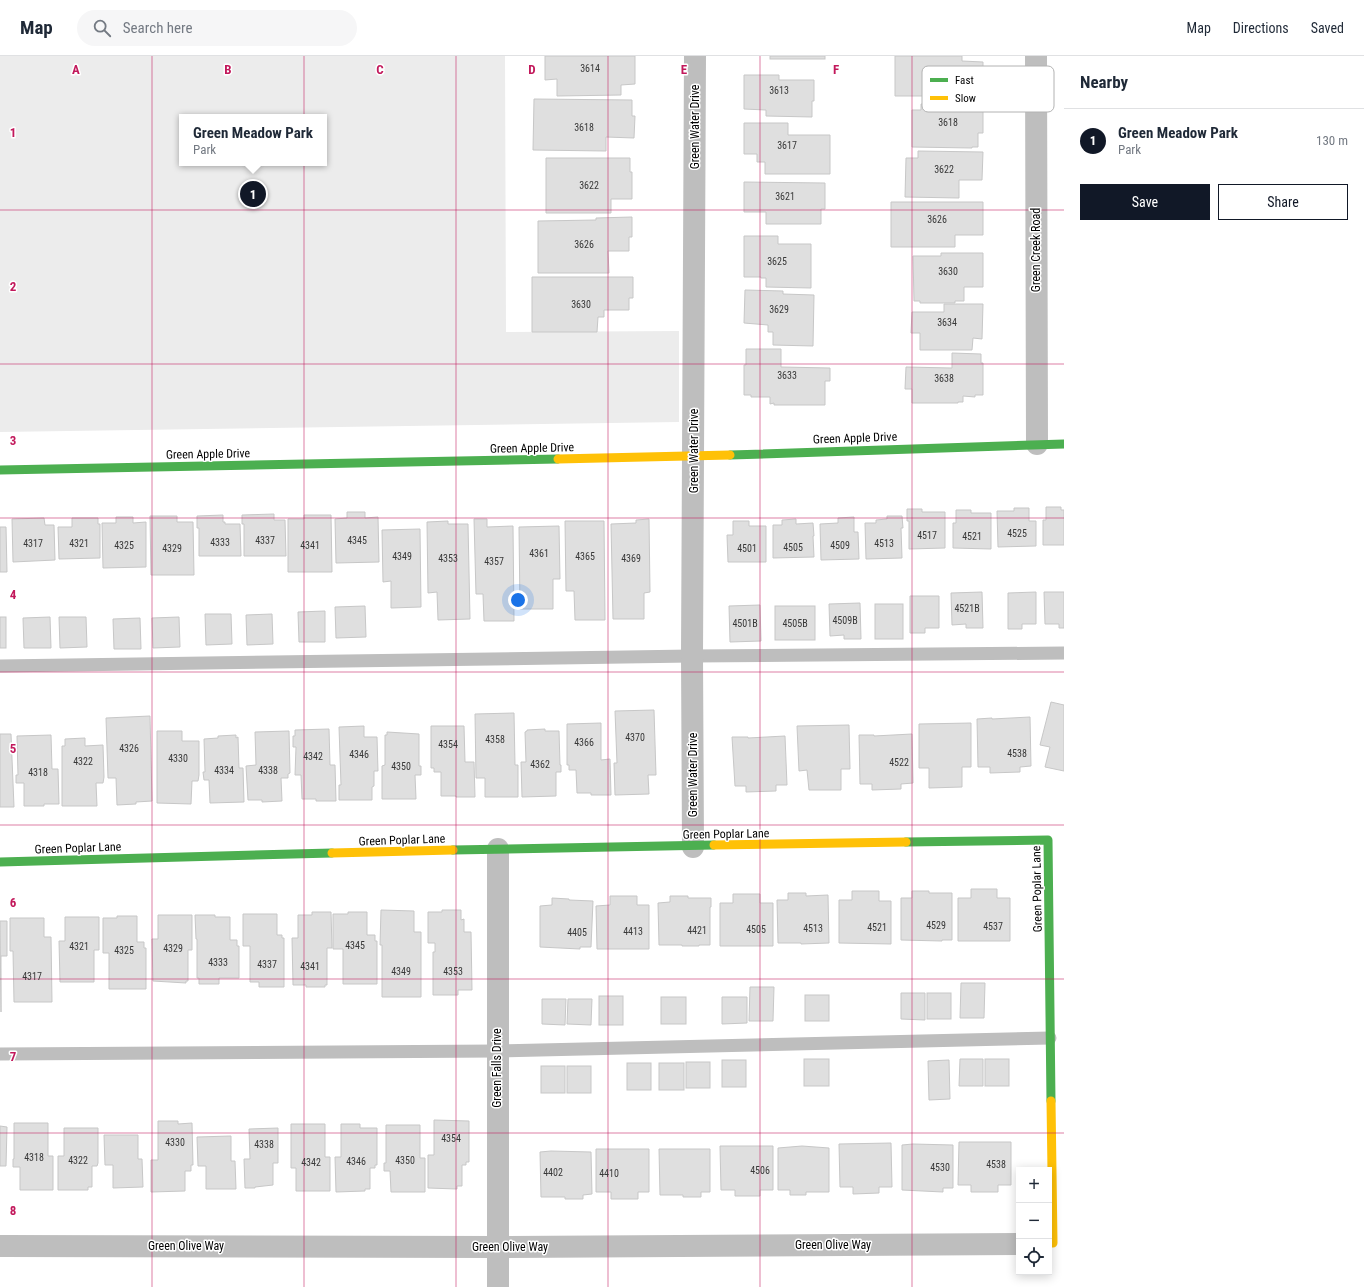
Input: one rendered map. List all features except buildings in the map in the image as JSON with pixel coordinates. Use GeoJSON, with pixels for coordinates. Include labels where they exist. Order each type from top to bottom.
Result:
{"type":"FeatureCollection","features":[{"type":"Feature","properties":{"kind":"street","name":"Green Water Drive"},"geometry":{"type":"LineString","coordinates":[[693,846],[692,656],[695,56]]}},
{"type":"Feature","properties":{"kind":"street","name":"Green Creek Road"},"geometry":{"type":"LineString","coordinates":[[1036,56],[1036,66]]}},
{"type":"Feature","properties":{"kind":"street","name":"Green Creek Road"},"geometry":{"type":"LineString","coordinates":[[1036,112],[1037,444]]}},
{"type":"Feature","properties":{"kind":"street","name":"Green Apple Drive"},"geometry":{"type":"LineString","coordinates":[[0,470],[694,456],[1064,444]]}},
{"type":"Feature","properties":{"kind":"street","name":"Green Poplar Lane"},"geometry":{"type":"LineString","coordinates":[[0,862],[498,849],[1048,840],[1050,1038],[1058,1213],[1052,1239]]}},
{"type":"Feature","properties":{"kind":"street","name":"Green Falls Drive"},"geometry":{"type":"LineString","coordinates":[[498,849],[498,1287]]}},
{"type":"Feature","properties":{"kind":"street","name":"Green Olive Way"},"geometry":{"type":"LineString","coordinates":[[0,1246],[498,1247],[1016,1244]]}},
{"type":"Feature","properties":{"kind":"lane"},"geometry":{"type":"LineString","coordinates":[[0,666],[692,656],[1064,653]]}},
{"type":"Feature","properties":{"kind":"lane"},"geometry":{"type":"LineString","coordinates":[[0,1054],[497,1051],[1050,1038]]}},
{"type":"Feature","properties":{"kind":"shaded area"},"geometry":{"type":"Polygon","coordinates":[[[0,56],[505,56],[506,332],[679,331],[679,422],[0,432],[0,56]]]}},
{"type":"Feature","properties":{"kind":"traffic: fast"},"geometry":{"type":"LineString","coordinates":[[730,455],[1064,444]]}},
{"type":"Feature","properties":{"kind":"traffic: fast"},"geometry":{"type":"LineString","coordinates":[[0,470],[558,459]]}},
{"type":"Feature","properties":{"kind":"traffic: fast"},"geometry":{"type":"LineString","coordinates":[[906,842],[1048,840],[1051,1101]]}},
{"type":"Feature","properties":{"kind":"traffic: fast"},"geometry":{"type":"LineString","coordinates":[[453,850],[714,845]]}},
{"type":"Feature","properties":{"kind":"traffic: fast"},"geometry":{"type":"LineString","coordinates":[[0,862],[332,853]]}},
{"type":"Feature","properties":{"kind":"traffic: slow"},"geometry":{"type":"LineString","coordinates":[[558,459],[730,455]]}},
{"type":"Feature","properties":{"kind":"traffic: slow"},"geometry":{"type":"LineString","coordinates":[[714,845],[906,842]]}},
{"type":"Feature","properties":{"kind":"traffic: slow"},"geometry":{"type":"LineString","coordinates":[[332,853],[453,850]]}},
{"type":"Feature","properties":{"kind":"traffic: slow"},"geometry":{"type":"LineString","coordinates":[[1051,1101],[1052,1243]]}},
{"type":"Feature","properties":{"kind":"place","name":"Green Meadow Park"},"geometry":{"type":"Point","coordinates":[253,194]}}]}
